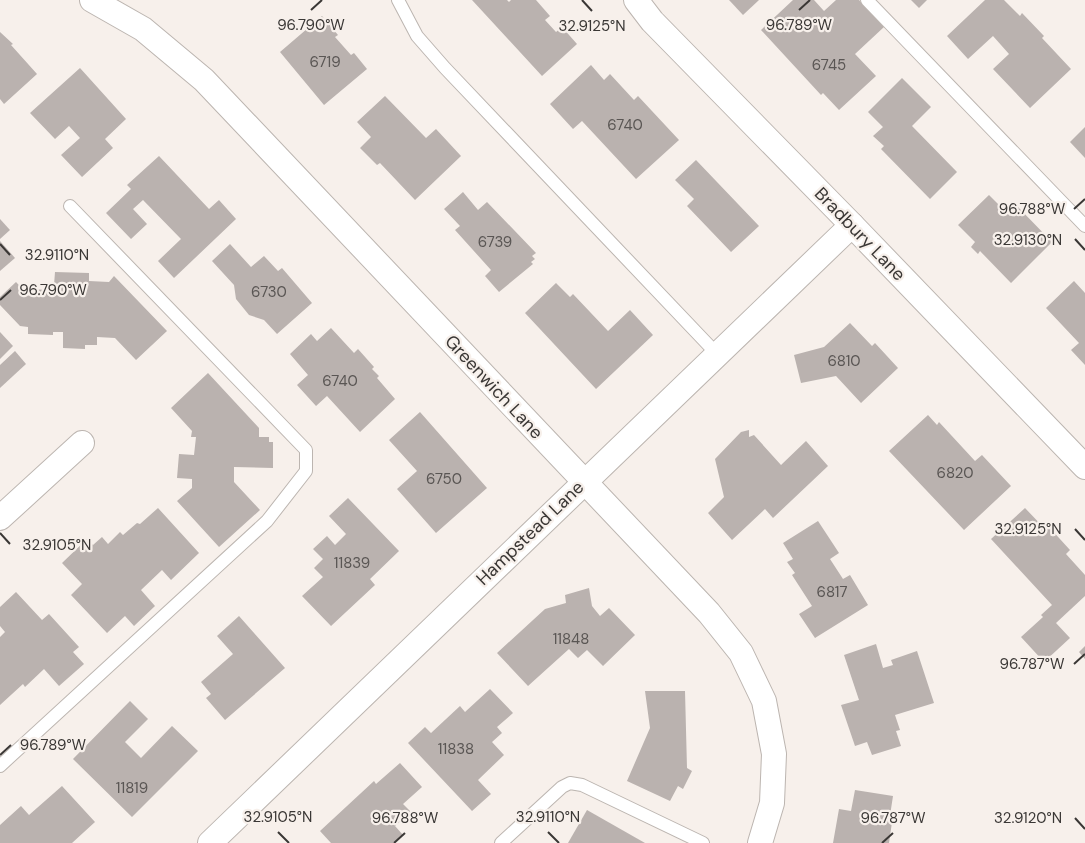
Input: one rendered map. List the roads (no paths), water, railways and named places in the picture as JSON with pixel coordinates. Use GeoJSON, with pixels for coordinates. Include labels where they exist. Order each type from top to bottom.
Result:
{"type":"FeatureCollection","features":[{"type":"Feature","properties":{"kind":"street","name":"Greenwich Lane"},"geometry":{"type":"LineString","coordinates":[[92,0],[143,29],[204,80],[709,613],[741,653],[764,701],[774,754],[772,803],[760,843]]}},
{"type":"Feature","properties":{"kind":"street","name":"Bradbury Lane"},"geometry":{"type":"LineString","coordinates":[[636,0],[652,21],[1085,467]]}},
{"type":"Feature","properties":{"kind":"street","name":"Hampstead Lane"},"geometry":{"type":"LineString","coordinates":[[210,843],[852,225]]}},
{"type":"Feature","properties":{"kind":"street"},"geometry":{"type":"LineString","coordinates":[[0,518],[82,443]]}},
{"type":"Feature","properties":{"kind":"lane"},"geometry":{"type":"LineString","coordinates":[[398,0],[417,36],[445,68],[717,354]]}},
{"type":"Feature","properties":{"kind":"lane"},"geometry":{"type":"LineString","coordinates":[[867,0],[1085,226]]}},
{"type":"Feature","properties":{"kind":"lane"},"geometry":{"type":"LineString","coordinates":[[0,766],[267,521],[306,471],[306,450],[70,206]]}},
{"type":"Feature","properties":{"kind":"lane"},"geometry":{"type":"LineString","coordinates":[[501,843],[562,787],[570,783],[582,785],[703,843]]}}]}
